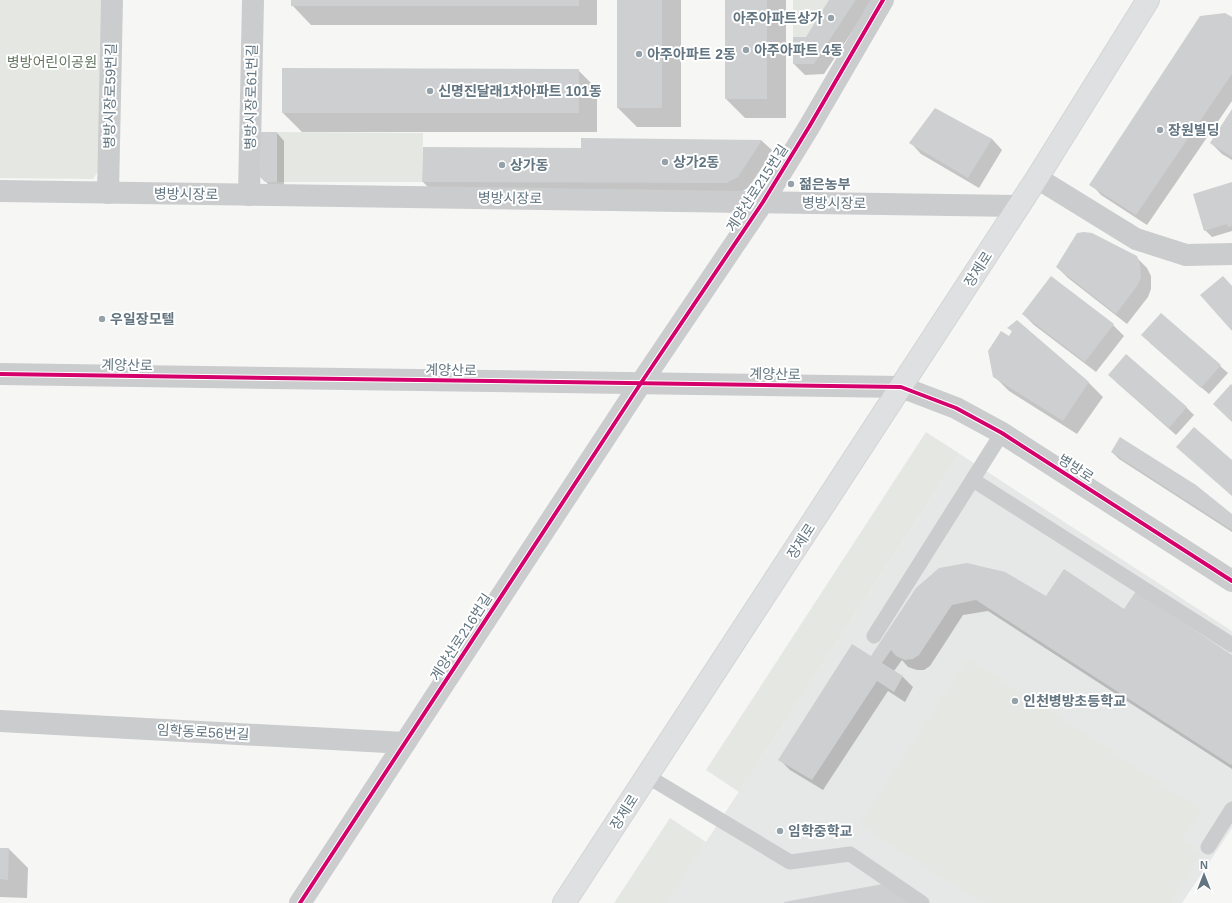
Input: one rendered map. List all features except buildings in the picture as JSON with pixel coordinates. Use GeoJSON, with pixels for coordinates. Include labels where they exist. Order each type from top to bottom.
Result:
{"type":"FeatureCollection","features":[{"type":"Feature","properties":{"kind":"main road","name":"장제로"},"geometry":{"type":"LineString","coordinates":[[564,903],[1019,206],[1148,0]]}},
{"type":"Feature","properties":{"kind":"street","name":"병방시장로59번길"},"geometry":{"type":"LineString","coordinates":[[108,193],[112,0]]}},
{"type":"Feature","properties":{"kind":"street","name":"병방시장로61번길"},"geometry":{"type":"LineString","coordinates":[[249,195],[253,0]]}},
{"type":"Feature","properties":{"kind":"street","name":"계양산로215번길"},"geometry":{"type":"LineString","coordinates":[[641,383],[763,202],[809,127],[883,0]]}},
{"type":"Feature","properties":{"kind":"street"},"geometry":{"type":"LineString","coordinates":[[1037,178],[1136,239],[1186,255],[1232,254]]}},
{"type":"Feature","properties":{"kind":"street","name":"병방시장로"},"geometry":{"type":"LineString","coordinates":[[0,191],[1019,206]]}},
{"type":"Feature","properties":{"kind":"street","name":"계양산로"},"geometry":{"type":"LineString","coordinates":[[0,374],[901,387]]}},
{"type":"Feature","properties":{"kind":"street","name":"계양산로216번길"},"geometry":{"type":"LineString","coordinates":[[300,903],[641,383]]}},
{"type":"Feature","properties":{"kind":"street","name":"병방로"},"geometry":{"type":"LineString","coordinates":[[901,387],[956,408],[1002,433],[1232,581]]}},
{"type":"Feature","properties":{"kind":"street","name":"임학동로56번길"},"geometry":{"type":"LineString","coordinates":[[0,721],[405,743]]}},
{"type":"Feature","properties":{"kind":"lane"},"geometry":{"type":"LineString","coordinates":[[874,636],[1002,433]]}},
{"type":"Feature","properties":{"kind":"lane"},"geometry":{"type":"LineString","coordinates":[[973,480],[1232,645]]}},
{"type":"Feature","properties":{"kind":"lane"},"geometry":{"type":"LineString","coordinates":[[647,776],[790,862],[850,854],[922,903]]}},
{"type":"Feature","properties":{"kind":"lane"},"geometry":{"type":"LineString","coordinates":[[1208,847],[1232,810]]}},
{"type":"Feature","properties":{"kind":"shaded area","name":"인천병방초등학교"},"geometry":{"type":"Polygon","coordinates":[[[960,454],[1232,631],[1232,828],[1182,903],[666,903],[960,454]]]}},
{"type":"Feature","properties":{"kind":"green space","name":"병방어린이공원"},"geometry":{"type":"Polygon","coordinates":[[[0,0],[105,0],[102,165],[93,179],[0,178],[0,0]]]}},
{"type":"Feature","properties":{"kind":"green space","name":"아주아파트상가"},"geometry":{"type":"Polygon","coordinates":[[[793,0],[856,0],[814,64],[793,64],[793,0]]]}},
{"type":"Feature","properties":{"kind":"green space"},"geometry":{"type":"Polygon","coordinates":[[[277,132],[423,133],[422,182],[277,182],[277,132]]]}},
{"type":"Feature","properties":{"kind":"green space"},"geometry":{"type":"Polygon","coordinates":[[[926,432],[960,454],[739,792],[706,770],[926,432]]]}},
{"type":"Feature","properties":{"kind":"green space"},"geometry":{"type":"Polygon","coordinates":[[[968,658],[1202,810],[1182,840],[1201,854],[1169,903],[981,903],[859,824],[968,658]]]}},
{"type":"Feature","properties":{"kind":"green space"},"geometry":{"type":"Polygon","coordinates":[[[670,818],[706,842],[667,903],[614,903],[670,818]]]}},
{"type":"Feature","properties":{"kind":"cycle path"},"geometry":{"type":"LineString","coordinates":[[300,903],[641,383],[763,202],[809,127],[883,0]]}},
{"type":"Feature","properties":{"kind":"cycle path"},"geometry":{"type":"LineString","coordinates":[[0,374],[901,387],[956,408],[1002,433],[1232,581]]}},
{"type":"Feature","properties":{"kind":"place","name":"아주아파트상가"},"geometry":{"type":"Point","coordinates":[831,18]}},
{"type":"Feature","properties":{"kind":"place","name":"아주아파트 4동"},"geometry":{"type":"Point","coordinates":[746,50]}},
{"type":"Feature","properties":{"kind":"place","name":"아주아파트 2동"},"geometry":{"type":"Point","coordinates":[639,54]}},
{"type":"Feature","properties":{"kind":"place","name":"신명진달래1차아파트 101동"},"geometry":{"type":"Point","coordinates":[430,91]}},
{"type":"Feature","properties":{"kind":"place","name":"장원빌딩"},"geometry":{"type":"Point","coordinates":[1160,130]}},
{"type":"Feature","properties":{"kind":"place","name":"상가2동"},"geometry":{"type":"Point","coordinates":[665,162]}},
{"type":"Feature","properties":{"kind":"place","name":"상가동"},"geometry":{"type":"Point","coordinates":[502,165]}},
{"type":"Feature","properties":{"kind":"place","name":"젊은농부"},"geometry":{"type":"Point","coordinates":[791,184]}},
{"type":"Feature","properties":{"kind":"place","name":"우일장모텔"},"geometry":{"type":"Point","coordinates":[102,319]}},
{"type":"Feature","properties":{"kind":"place","name":"인천병방초등학교"},"geometry":{"type":"Point","coordinates":[1015,701]}},
{"type":"Feature","properties":{"kind":"place","name":"임학중학교"},"geometry":{"type":"Point","coordinates":[780,831]}}]}
